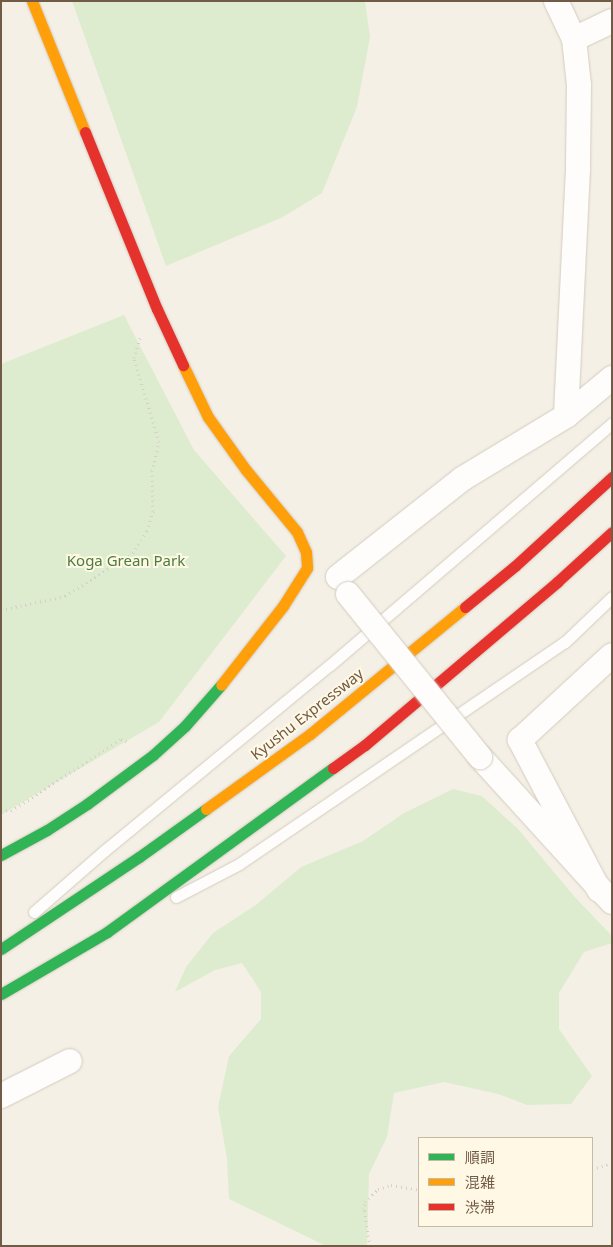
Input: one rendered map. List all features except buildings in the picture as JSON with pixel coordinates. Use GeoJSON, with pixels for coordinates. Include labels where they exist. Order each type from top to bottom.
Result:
{"type":"FeatureCollection","features":[{"type":"Feature","properties":{"kind":"main road"},"geometry":{"type":"LineString","coordinates":[[1,855],[47,830],[87,804],[153,755],[190,720],[228,678],[283,606],[307,568],[306,552],[297,532],[246,470],[208,417],[157,309],[32,1]]}},
{"type":"Feature","properties":{"kind":"main road","name":"Kyushu Expressway"},"geometry":{"type":"LineString","coordinates":[[1,949],[139,857],[310,734],[515,566],[612,477]]}},
{"type":"Feature","properties":{"kind":"main road"},"geometry":{"type":"LineString","coordinates":[[1,994],[107,932],[364,745],[550,588],[612,532]]}},
{"type":"Feature","properties":{"kind":"street"},"geometry":{"type":"LineString","coordinates":[[556,1],[574,39],[578,85],[578,169],[566,416]]}},
{"type":"Feature","properties":{"kind":"street"},"geometry":{"type":"LineString","coordinates":[[574,39],[612,21]]}},
{"type":"Feature","properties":{"kind":"street"},"geometry":{"type":"LineString","coordinates":[[343,585],[462,478],[566,416],[612,378]]}},
{"type":"Feature","properties":{"kind":"street"},"geometry":{"type":"LineString","coordinates":[[307,568],[343,585],[480,757],[606,896]]}},
{"type":"Feature","properties":{"kind":"street"},"geometry":{"type":"LineString","coordinates":[[606,896],[520,740],[612,655]]}},
{"type":"Feature","properties":{"kind":"street"},"geometry":{"type":"LineString","coordinates":[[1,1096],[70,1060]]}},
{"type":"Feature","properties":{"kind":"lane"},"geometry":{"type":"LineString","coordinates":[[1,942],[104,851],[330,665],[612,423]]}},
{"type":"Feature","properties":{"kind":"lane"},"geometry":{"type":"LineString","coordinates":[[107,932],[239,864],[565,642],[612,597]]}},
{"type":"Feature","properties":{"kind":"path"},"geometry":{"type":"LineString","coordinates":[[1,610],[65,596],[133,553],[147,530],[153,511],[152,471],[159,442],[134,358],[139,339],[157,309]]}},
{"type":"Feature","properties":{"kind":"path"},"geometry":{"type":"LineString","coordinates":[[1,809],[12,811],[121,739],[153,755]]}},
{"type":"Feature","properties":{"kind":"path"},"geometry":{"type":"LineString","coordinates":[[593,1170],[612,1163]]}},
{"type":"Feature","properties":{"kind":"path"},"geometry":{"type":"LineString","coordinates":[[370,1246],[364,1210],[366,1202],[378,1189],[391,1185],[418,1190]]}},
{"type":"Feature","properties":{"kind":"green space"},"geometry":{"type":"Polygon","coordinates":[[[72,1],[365,1],[370,37],[357,107],[322,193],[283,217],[166,266],[72,1]]]}},
{"type":"Feature","properties":{"kind":"green space","name":"Koga Grean Park"},"geometry":{"type":"Polygon","coordinates":[[[124,315],[194,450],[286,556],[159,722],[1,815],[1,364],[124,315]]]}},
{"type":"Feature","properties":{"kind":"green space"},"geometry":{"type":"Polygon","coordinates":[[[453,789],[482,796],[518,829],[573,895],[612,936],[612,943],[584,952],[559,993],[559,1029],[592,1076],[571,1104],[527,1105],[498,1094],[444,1082],[394,1093],[387,1137],[369,1174],[367,1246],[326,1246],[229,1199],[227,1159],[218,1107],[229,1056],[261,1019],[261,992],[242,963],[215,970],[175,992],[186,967],[213,933],[257,904],[301,867],[363,841],[404,813],[453,789]]]}},
{"type":"Feature","properties":{"kind":"traffic: fast"},"geometry":{"type":"LineString","coordinates":[[1,855],[47,830],[87,804],[153,755],[185,726],[221,685]]}},
{"type":"Feature","properties":{"kind":"traffic: fast"},"geometry":{"type":"LineString","coordinates":[[1,994],[107,932],[333,768]]}},
{"type":"Feature","properties":{"kind":"traffic: fast"},"geometry":{"type":"LineString","coordinates":[[1,949],[139,857],[206,809]]}},
{"type":"Feature","properties":{"kind":"traffic: slow"},"geometry":{"type":"LineString","coordinates":[[32,1],[85,132]]}},
{"type":"Feature","properties":{"kind":"traffic: slow"},"geometry":{"type":"LineString","coordinates":[[183,365],[208,417],[246,470],[297,532],[306,552],[307,568],[283,606],[221,685]]}},
{"type":"Feature","properties":{"kind":"traffic: slow"},"geometry":{"type":"LineString","coordinates":[[206,809],[310,734],[465,607]]}},
{"type":"Feature","properties":{"kind":"traffic: jam"},"geometry":{"type":"LineString","coordinates":[[85,132],[157,309],[183,365]]}},
{"type":"Feature","properties":{"kind":"traffic: jam"},"geometry":{"type":"LineString","coordinates":[[465,607],[515,566],[612,477]]}},
{"type":"Feature","properties":{"kind":"traffic: jam"},"geometry":{"type":"LineString","coordinates":[[333,768],[365,745],[557,582],[612,532]]}}]}
